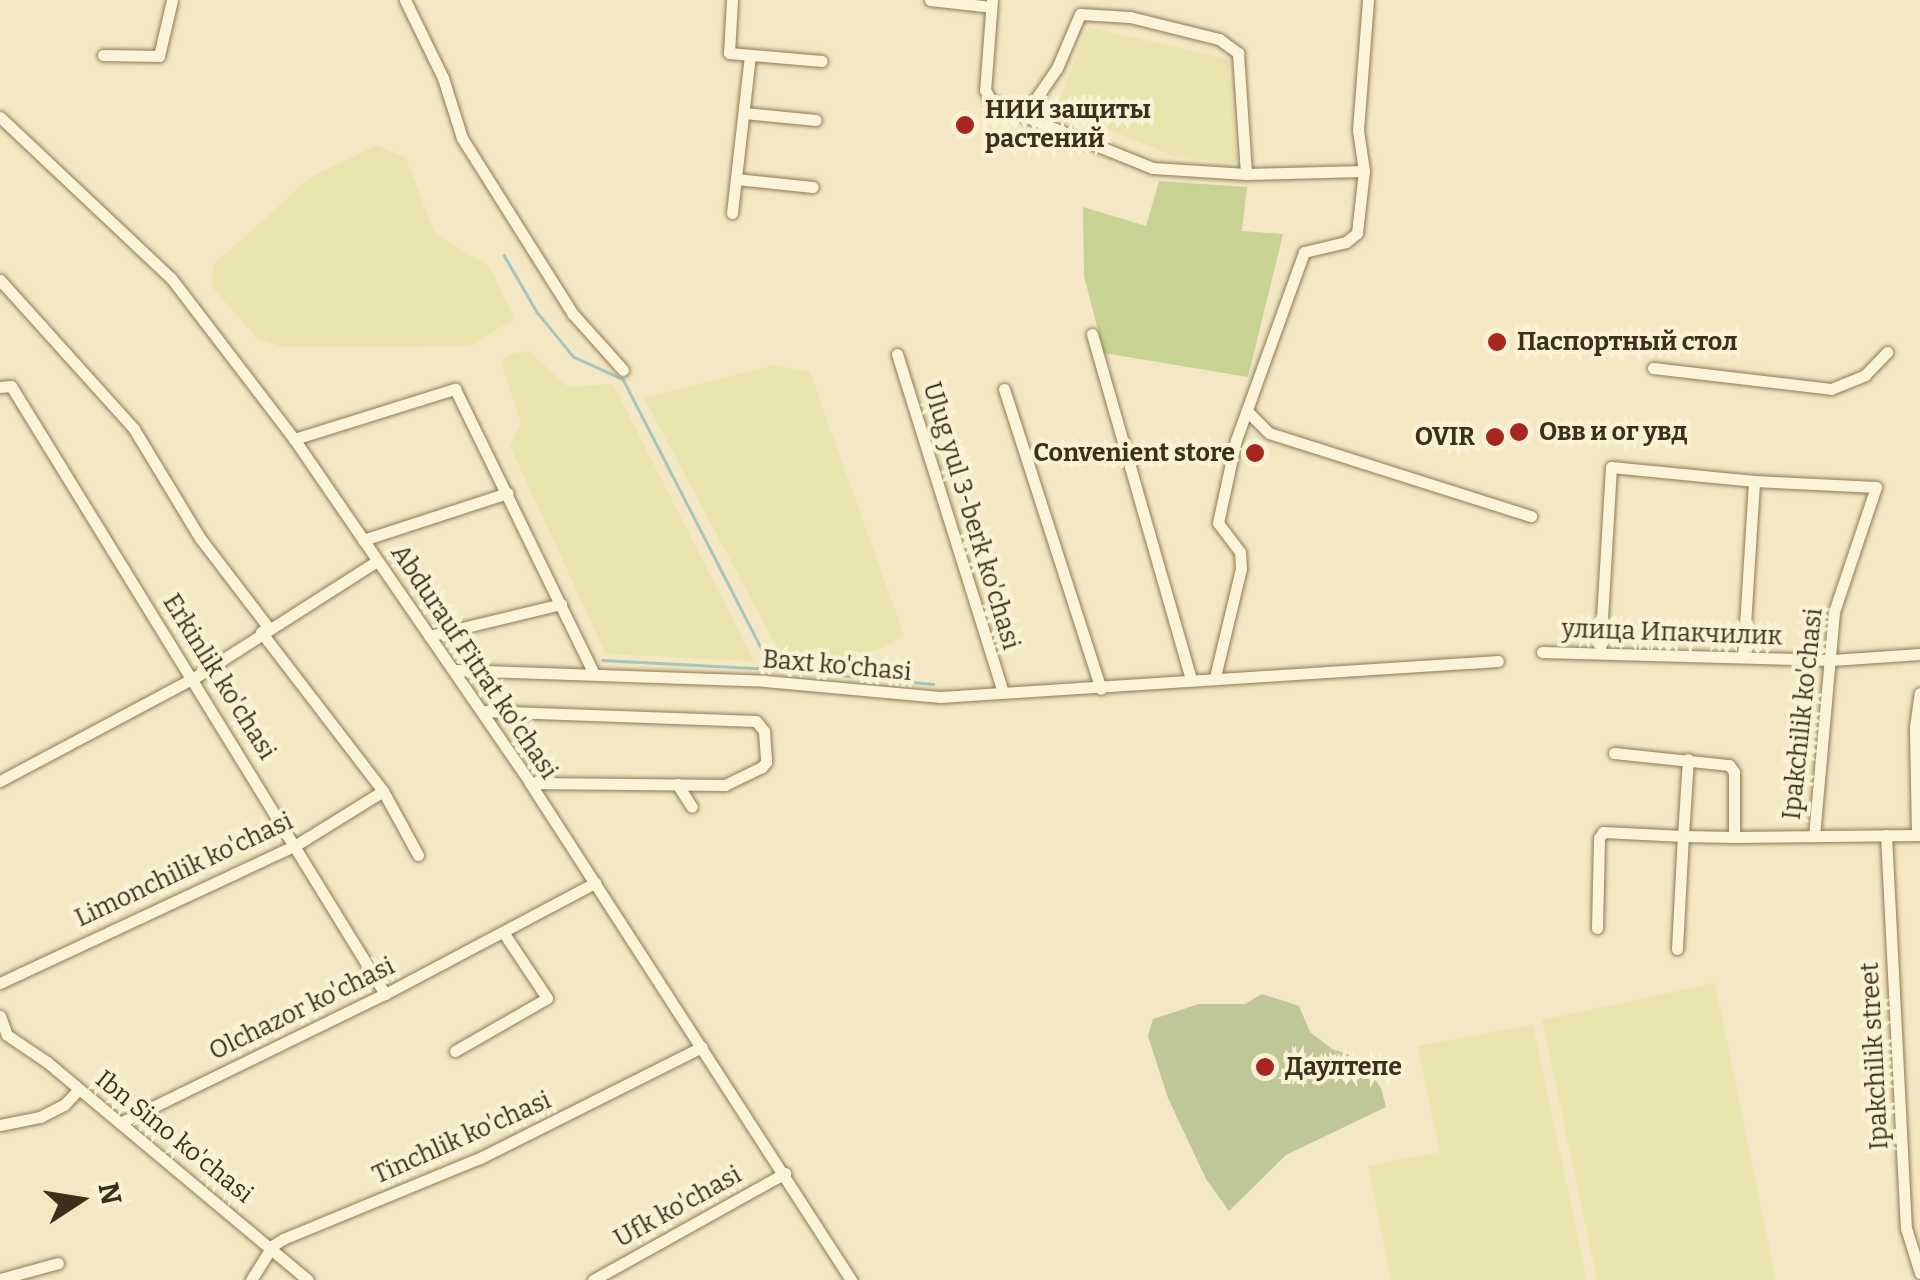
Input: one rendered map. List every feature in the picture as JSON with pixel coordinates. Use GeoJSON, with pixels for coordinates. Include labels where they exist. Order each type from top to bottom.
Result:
{"type":"FeatureCollection","features":[{"type":"Feature","properties":{"kind":"street"},"geometry":{"type":"LineString","coordinates":[[102,54],[159,56],[172,0]]}},
{"type":"Feature","properties":{"kind":"street"},"geometry":{"type":"LineString","coordinates":[[405,0],[443,78],[462,138],[573,314],[623,370]]}},
{"type":"Feature","properties":{"kind":"street"},"geometry":{"type":"LineString","coordinates":[[732,0],[730,53],[822,61]]}},
{"type":"Feature","properties":{"kind":"street"},"geometry":{"type":"LineString","coordinates":[[930,0],[992,4],[986,90],[990,100],[1152,168],[1246,174],[1364,171]]}},
{"type":"Feature","properties":{"kind":"street"},"geometry":{"type":"LineString","coordinates":[[1215,677],[1241,569],[1240,552],[1218,523],[1236,440],[1249,413],[1304,252],[1346,242],[1357,232],[1364,171],[1358,130],[1368,0]]}},
{"type":"Feature","properties":{"kind":"street"},"geometry":{"type":"LineString","coordinates":[[1024,116],[1058,68],[1080,14],[1130,17],[1219,39],[1238,53],[1246,174]]}},
{"type":"Feature","properties":{"kind":"street"},"geometry":{"type":"LineString","coordinates":[[732,212],[750,54]]}},
{"type":"Feature","properties":{"kind":"street"},"geometry":{"type":"LineString","coordinates":[[744,112],[816,120]]}},
{"type":"Feature","properties":{"kind":"street","name":"Abdurauf Fitrat ko'chasi"},"geometry":{"type":"LineString","coordinates":[[0,117],[171,278],[294,440],[530,783],[785,1173],[850,1280]]}},
{"type":"Feature","properties":{"kind":"street"},"geometry":{"type":"LineString","coordinates":[[736,178],[813,187]]}},
{"type":"Feature","properties":{"kind":"street"},"geometry":{"type":"LineString","coordinates":[[0,280],[134,429],[200,538],[384,792],[418,855]]}},
{"type":"Feature","properties":{"kind":"street"},"geometry":{"type":"LineString","coordinates":[[1092,334],[1190,679]]}},
{"type":"Feature","properties":{"kind":"street"},"geometry":{"type":"LineString","coordinates":[[1653,368],[1831,388],[1866,375],[1887,352]]}},
{"type":"Feature","properties":{"kind":"street","name":"Ulug yul 3-berk ko'chasi"},"geometry":{"type":"LineString","coordinates":[[897,354],[1003,692]]}},
{"type":"Feature","properties":{"kind":"street","name":"Erkinlik ko'chasi"},"geometry":{"type":"LineString","coordinates":[[5,387],[194,678],[385,994]]}},
{"type":"Feature","properties":{"kind":"street"},"geometry":{"type":"LineString","coordinates":[[1004,388],[1100,689]]}},
{"type":"Feature","properties":{"kind":"street"},"geometry":{"type":"LineString","coordinates":[[294,440],[456,389],[594,674]]}},
{"type":"Feature","properties":{"kind":"street"},"geometry":{"type":"LineString","coordinates":[[1249,413],[1269,433],[1531,516]]}},
{"type":"Feature","properties":{"kind":"street","name":"Ipakchilik ko'chasi"},"geometry":{"type":"LineString","coordinates":[[1600,652],[1611,467],[1754,481],[1876,487],[1834,612],[1814,836]]}},
{"type":"Feature","properties":{"kind":"street"},"geometry":{"type":"LineString","coordinates":[[1743,657],[1754,481]]}},
{"type":"Feature","properties":{"kind":"street"},"geometry":{"type":"LineString","coordinates":[[363,540],[508,493]]}},
{"type":"Feature","properties":{"kind":"street"},"geometry":{"type":"LineString","coordinates":[[0,781],[194,678],[377,561]]}},
{"type":"Feature","properties":{"kind":"street"},"geometry":{"type":"LineString","coordinates":[[429,636],[561,604]]}},
{"type":"Feature","properties":{"kind":"street","name":"улица Ипакчилик"},"geometry":{"type":"LineString","coordinates":[[1542,652],[1832,660],[1920,654]]}},
{"type":"Feature","properties":{"kind":"street","name":"Baxt ko'chasi"},"geometry":{"type":"LineString","coordinates":[[455,670],[765,681],[940,698],[1498,661]]}},
{"type":"Feature","properties":{"kind":"street","name":"Ipakchilik ko'chasi"},"geometry":{"type":"LineString","coordinates":[[1597,928],[1603,832],[1734,837],[1918,835],[1915,727],[1920,693]]}},
{"type":"Feature","properties":{"kind":"street"},"geometry":{"type":"LineString","coordinates":[[482,711],[760,724],[766,762],[762,768],[725,785],[530,783]]}},
{"type":"Feature","properties":{"kind":"street"},"geometry":{"type":"LineString","coordinates":[[1614,754],[1730,765],[1734,772],[1734,837]]}},
{"type":"Feature","properties":{"kind":"street"},"geometry":{"type":"LineString","coordinates":[[1677,949],[1688,760]]}},
{"type":"Feature","properties":{"kind":"street"},"geometry":{"type":"LineString","coordinates":[[678,784],[692,808]]}},
{"type":"Feature","properties":{"kind":"street","name":"Limonchilik ko'chasi"},"geometry":{"type":"LineString","coordinates":[[0,983],[296,845],[384,792]]}},
{"type":"Feature","properties":{"kind":"street","name":"Ipakchilik street"},"geometry":{"type":"LineString","coordinates":[[1886,835],[1906,1228],[1920,1273]]}},
{"type":"Feature","properties":{"kind":"street","name":"Olchazor ko'chasi"},"geometry":{"type":"LineString","coordinates":[[120,1123],[385,994],[596,883]]}},
{"type":"Feature","properties":{"kind":"street"},"geometry":{"type":"LineString","coordinates":[[455,1051],[547,998],[503,932]]}},
{"type":"Feature","properties":{"kind":"street","name":"Ibn Sino ko'chasi"},"geometry":{"type":"LineString","coordinates":[[0,1016],[3,1036],[120,1123],[272,1246],[308,1280]]}},
{"type":"Feature","properties":{"kind":"street","name":"Tinchlik ko'chasi"},"geometry":{"type":"LineString","coordinates":[[272,1246],[480,1158],[702,1046]]}},
{"type":"Feature","properties":{"kind":"street"},"geometry":{"type":"LineString","coordinates":[[0,1124],[40,1116],[64,1105],[78,1090]]}},
{"type":"Feature","properties":{"kind":"street","name":"Ufk ko'chasi"},"geometry":{"type":"LineString","coordinates":[[593,1280],[785,1173]]}},
{"type":"Feature","properties":{"kind":"street"},"geometry":{"type":"LineString","coordinates":[[251,1280],[272,1246]]}},
{"type":"Feature","properties":{"kind":"street"},"geometry":{"type":"LineString","coordinates":[[0,1279],[58,1263]]}},
{"type":"Feature","properties":{"kind":"shaded area"},"geometry":{"type":"Polygon","coordinates":[[[1088,27],[1228,59],[1237,163],[1177,157],[1056,109],[1088,27]]]}},
{"type":"Feature","properties":{"kind":"shaded area"},"geometry":{"type":"Polygon","coordinates":[[[377,145],[406,158],[435,234],[490,267],[514,319],[471,346],[282,347],[257,338],[212,287],[213,265],[311,177],[377,145]]]}},
{"type":"Feature","properties":{"kind":"shaded area"},"geometry":{"type":"Polygon","coordinates":[[[529,351],[568,387],[613,384],[754,661],[606,654],[510,446],[521,424],[501,362],[510,354],[529,351]]]}},
{"type":"Feature","properties":{"kind":"shaded area"},"geometry":{"type":"Polygon","coordinates":[[[774,365],[810,372],[904,635],[885,647],[850,657],[783,659],[644,398],[774,365]]]}},
{"type":"Feature","properties":{"kind":"shaded area"},"geometry":{"type":"Polygon","coordinates":[[[1715,983],[1776,1280],[1597,1280],[1542,1020],[1715,983]]]}},
{"type":"Feature","properties":{"kind":"shaded area"},"geometry":{"type":"Polygon","coordinates":[[[1533,1025],[1587,1280],[1391,1280],[1368,1166],[1440,1152],[1417,1046],[1533,1025]]]}},
{"type":"Feature","properties":{"kind":"green space"},"geometry":{"type":"Polygon","coordinates":[[[1159,181],[1247,187],[1242,231],[1283,234],[1248,377],[1104,353],[1084,276],[1083,207],[1146,226],[1159,181]]]}},
{"type":"Feature","properties":{"kind":"green space"},"geometry":{"type":"Polygon","coordinates":[[[1262,994],[1299,1006],[1310,1032],[1332,1049],[1360,1058],[1381,1088],[1386,1107],[1286,1155],[1229,1211],[1206,1179],[1168,1098],[1148,1036],[1153,1019],[1199,1004],[1245,1004],[1262,994]]]}},
{"type":"Feature","properties":{"kind":"waterway"},"geometry":{"type":"LineString","coordinates":[[504,255],[537,312],[574,357],[623,379],[772,669]]}},
{"type":"Feature","properties":{"kind":"waterway"},"geometry":{"type":"LineString","coordinates":[[602,660],[772,669],[933,684]]}},
{"type":"Feature","properties":{"kind":"place","name":"НИИ защиты растений"},"geometry":{"type":"Point","coordinates":[965,125]}},
{"type":"Feature","properties":{"kind":"place","name":"Паспортный стол"},"geometry":{"type":"Point","coordinates":[1497,342]}},
{"type":"Feature","properties":{"kind":"place","name":"Овв и ог увд"},"geometry":{"type":"Point","coordinates":[1519,432]}},
{"type":"Feature","properties":{"kind":"place","name":"OVIR"},"geometry":{"type":"Point","coordinates":[1495,437]}},
{"type":"Feature","properties":{"kind":"place","name":"Convenient store"},"geometry":{"type":"Point","coordinates":[1255,453]}},
{"type":"Feature","properties":{"kind":"place","name":"Даултепе"},"geometry":{"type":"Point","coordinates":[1265,1067]}}]}
